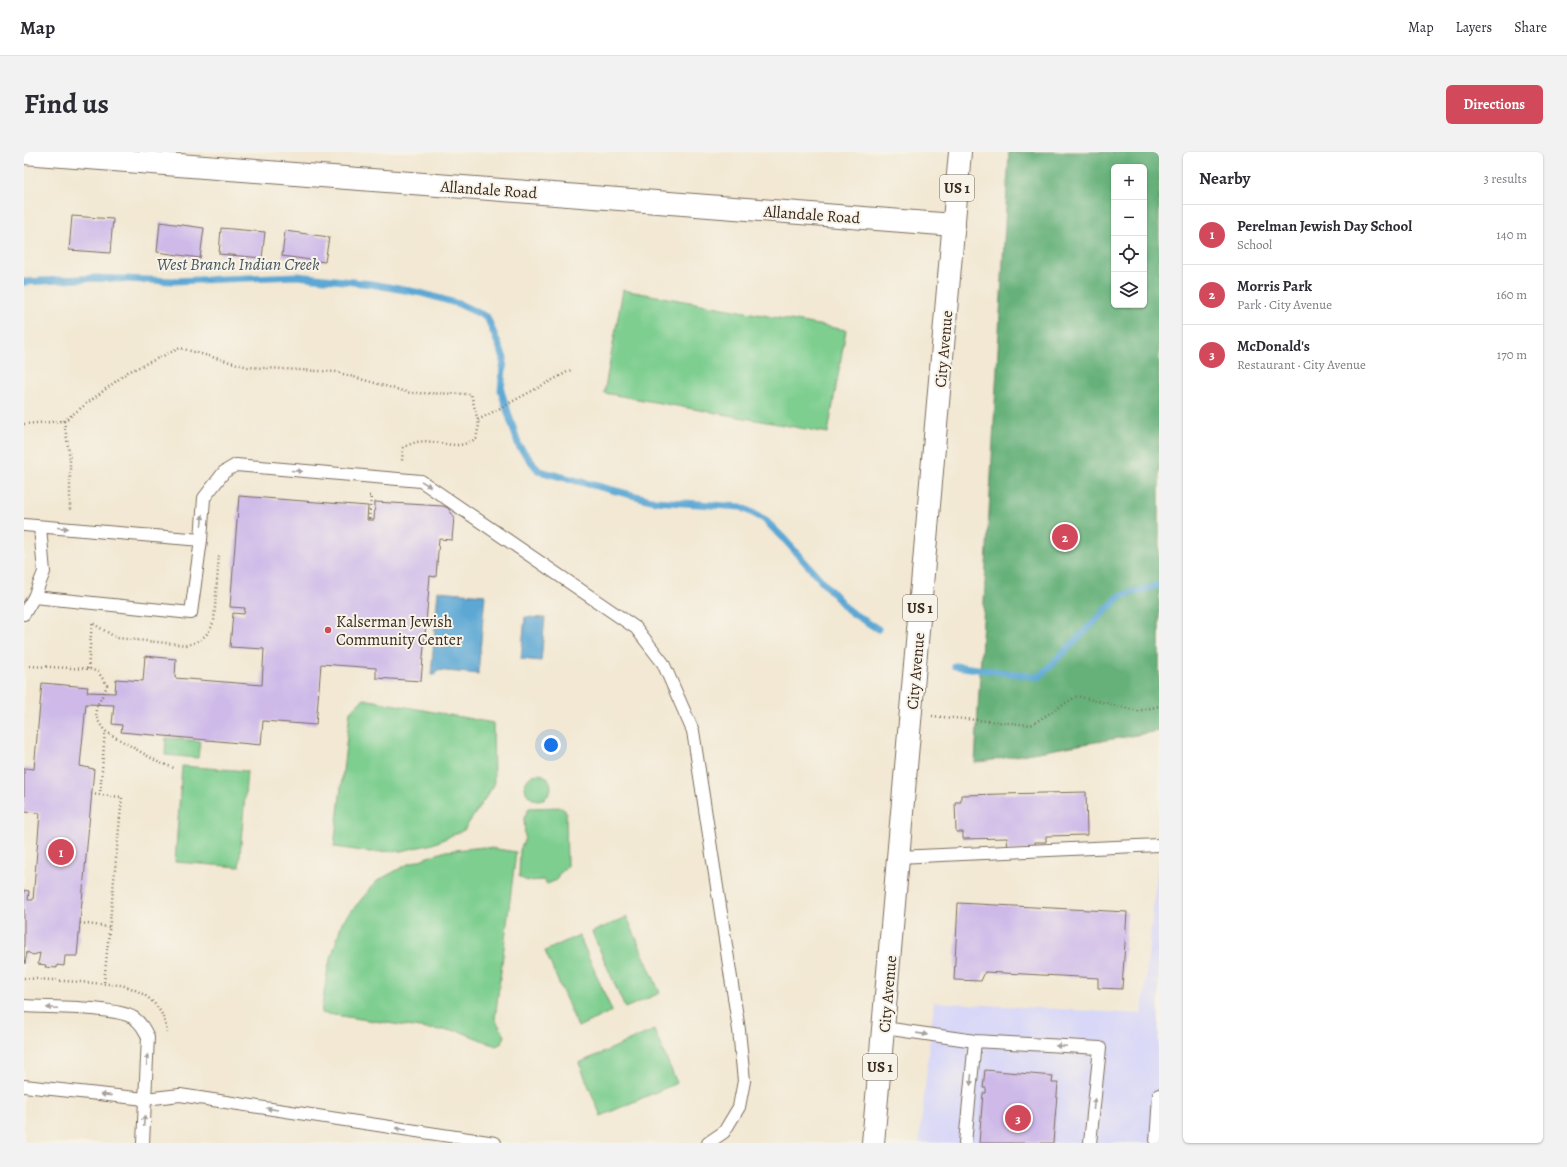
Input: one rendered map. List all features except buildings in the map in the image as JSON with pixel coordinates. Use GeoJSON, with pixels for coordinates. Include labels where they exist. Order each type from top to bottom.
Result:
{"type":"FeatureCollection","features":[{"type":"Feature","properties":{"kind":"main road","name":"City Avenue"},"geometry":{"type":"LineString","coordinates":[[873,1143],[960,152]]}},
{"type":"Feature","properties":{"kind":"main road","name":"Allandale Road"},"geometry":{"type":"LineString","coordinates":[[27,153],[954,225]]}},
{"type":"Feature","properties":{"kind":"lane"},"geometry":{"type":"LineString","coordinates":[[34,597],[191,613],[204,498],[224,472],[236,466],[421,481],[636,628],[663,663],[693,732],[739,1030],[744,1081],[739,1107],[724,1132],[708,1143]]}},
{"type":"Feature","properties":{"kind":"lane"},"geometry":{"type":"LineString","coordinates":[[24,525],[200,540]]}},
{"type":"Feature","properties":{"kind":"lane"},"geometry":{"type":"LineString","coordinates":[[24,614],[34,597],[44,572],[40,527]]}},
{"type":"Feature","properties":{"kind":"lane"},"geometry":{"type":"LineString","coordinates":[[898,857],[1159,844]]}},
{"type":"Feature","properties":{"kind":"lane"},"geometry":{"type":"LineString","coordinates":[[24,1006],[108,1011],[132,1017],[142,1025],[148,1038],[143,1143]]}},
{"type":"Feature","properties":{"kind":"lane"},"geometry":{"type":"LineString","coordinates":[[884,1028],[975,1041],[1100,1048],[1090,1143]]}},
{"type":"Feature","properties":{"kind":"lane"},"geometry":{"type":"LineString","coordinates":[[966,1143],[975,1041]]}},
{"type":"Feature","properties":{"kind":"lane"},"geometry":{"type":"LineString","coordinates":[[24,1086],[145,1099],[180,1095],[495,1143]]}},
{"type":"Feature","properties":{"kind":"lane"},"geometry":{"type":"LineString","coordinates":[[1156,1143],[1159,1095]]}},
{"type":"Feature","properties":{"kind":"path"},"geometry":{"type":"LineString","coordinates":[[24,424],[64,421],[128,372],[180,348],[248,367],[336,372],[410,393],[470,394],[479,425],[476,439],[459,445],[422,441],[413,442],[403,448],[400,479]]}},
{"type":"Feature","properties":{"kind":"path"},"geometry":{"type":"LineString","coordinates":[[478,420],[571,370]]}},
{"type":"Feature","properties":{"kind":"path"},"geometry":{"type":"LineString","coordinates":[[64,421],[70,459],[70,529]]}},
{"type":"Feature","properties":{"kind":"path"},"geometry":{"type":"LineString","coordinates":[[364,495],[371,496],[369,520]]}},
{"type":"Feature","properties":{"kind":"path"},"geometry":{"type":"LineString","coordinates":[[88,668],[92,623],[117,638],[186,645],[195,644],[207,635],[212,629],[214,620],[219,548]]}},
{"type":"Feature","properties":{"kind":"path"},"geometry":{"type":"LineString","coordinates":[[30,666],[88,668],[98,672],[107,685],[104,693],[96,704],[96,712],[97,718],[106,731],[158,762],[174,768]]}},
{"type":"Feature","properties":{"kind":"path"},"geometry":{"type":"LineString","coordinates":[[911,714],[1031,725],[1077,696],[1138,711],[1159,706]]}},
{"type":"Feature","properties":{"kind":"path"},"geometry":{"type":"LineString","coordinates":[[100,795],[106,731]]}},
{"type":"Feature","properties":{"kind":"path"},"geometry":{"type":"LineString","coordinates":[[92,794],[122,797],[104,983]]}},
{"type":"Feature","properties":{"kind":"path"},"geometry":{"type":"LineString","coordinates":[[80,923],[109,926]]}},
{"type":"Feature","properties":{"kind":"shaded area"},"geometry":{"type":"Polygon","coordinates":[[[1158,860],[1159,1143],[919,1143],[934,1002],[1142,1014],[1158,860]]]}},
{"type":"Feature","properties":{"kind":"green space"},"geometry":{"type":"Polygon","coordinates":[[[1009,152],[1159,152],[1159,731],[975,763],[1009,152]]]}},
{"type":"Feature","properties":{"kind":"green space"},"geometry":{"type":"Polygon","coordinates":[[[623,290],[846,330],[828,433],[604,393],[623,290]]]}},
{"type":"Feature","properties":{"kind":"green space"},"geometry":{"type":"Polygon","coordinates":[[[364,699],[493,723],[494,785],[464,830],[433,844],[401,851],[370,852],[334,847],[350,711],[364,699]]]}},
{"type":"Feature","properties":{"kind":"green space"},"geometry":{"type":"Polygon","coordinates":[[[166,738],[200,741],[198,758],[165,755],[166,738]]]}},
{"type":"Feature","properties":{"kind":"green space"},"geometry":{"type":"Polygon","coordinates":[[[182,766],[247,771],[239,867],[175,862],[182,766]]]}},
{"type":"Feature","properties":{"kind":"green space"},"geometry":{"type":"Polygon","coordinates":[[[538,774],[547,778],[551,787],[547,796],[538,800],[529,796],[525,787],[529,778],[538,774]]]}},
{"type":"Feature","properties":{"kind":"green space"},"geometry":{"type":"Polygon","coordinates":[[[562,807],[566,812],[567,867],[558,875],[557,880],[547,884],[543,880],[527,881],[519,877],[520,850],[525,838],[524,818],[529,808],[562,807]]]}},
{"type":"Feature","properties":{"kind":"green space"},"geometry":{"type":"Polygon","coordinates":[[[484,847],[516,852],[495,1019],[505,1036],[502,1043],[496,1046],[459,1031],[427,1029],[321,1013],[328,968],[342,922],[377,881],[408,864],[446,851],[484,847]]]}},
{"type":"Feature","properties":{"kind":"green space"},"geometry":{"type":"Polygon","coordinates":[[[627,917],[660,993],[625,1008],[592,932],[627,917]]]}},
{"type":"Feature","properties":{"kind":"green space"},"geometry":{"type":"Polygon","coordinates":[[[579,935],[612,1011],[578,1027],[545,951],[579,935]]]}},
{"type":"Feature","properties":{"kind":"green space"},"geometry":{"type":"Polygon","coordinates":[[[654,1030],[677,1083],[601,1116],[579,1063],[654,1030]]]}},
{"type":"Feature","properties":{"kind":"water"},"geometry":{"type":"Polygon","coordinates":[[[438,591],[485,595],[478,674],[436,670],[435,675],[431,675],[438,591]]]}},
{"type":"Feature","properties":{"kind":"water"},"geometry":{"type":"Polygon","coordinates":[[[525,617],[545,618],[541,661],[521,659],[525,617]]]}},
{"type":"Feature","properties":{"kind":"waterway","name":"West Branch Indian Creek"},"geometry":{"type":"LineString","coordinates":[[24,282],[97,278],[174,281],[297,276],[371,284],[421,293],[459,304],[487,317],[504,358],[501,391],[519,446],[539,471],[655,501],[741,507],[764,519],[849,611],[878,629]]}},
{"type":"Feature","properties":{"kind":"waterway","name":"West Branch Indian Creek"},"geometry":{"type":"LineString","coordinates":[[955,666],[1039,677],[1120,596],[1159,585]]}},
{"type":"Feature","properties":{"kind":"place","name":"Morris Park"},"geometry":{"type":"Point","coordinates":[1065,537]}},
{"type":"Feature","properties":{"kind":"place","name":"Kalserman Jewish Community Center"},"geometry":{"type":"Point","coordinates":[328,630]}},
{"type":"Feature","properties":{"kind":"place","name":"Perelman Jewish Day School"},"geometry":{"type":"Point","coordinates":[61,852]}},
{"type":"Feature","properties":{"kind":"place","name":"McDonald's"},"geometry":{"type":"Point","coordinates":[1018,1118]}}]}
